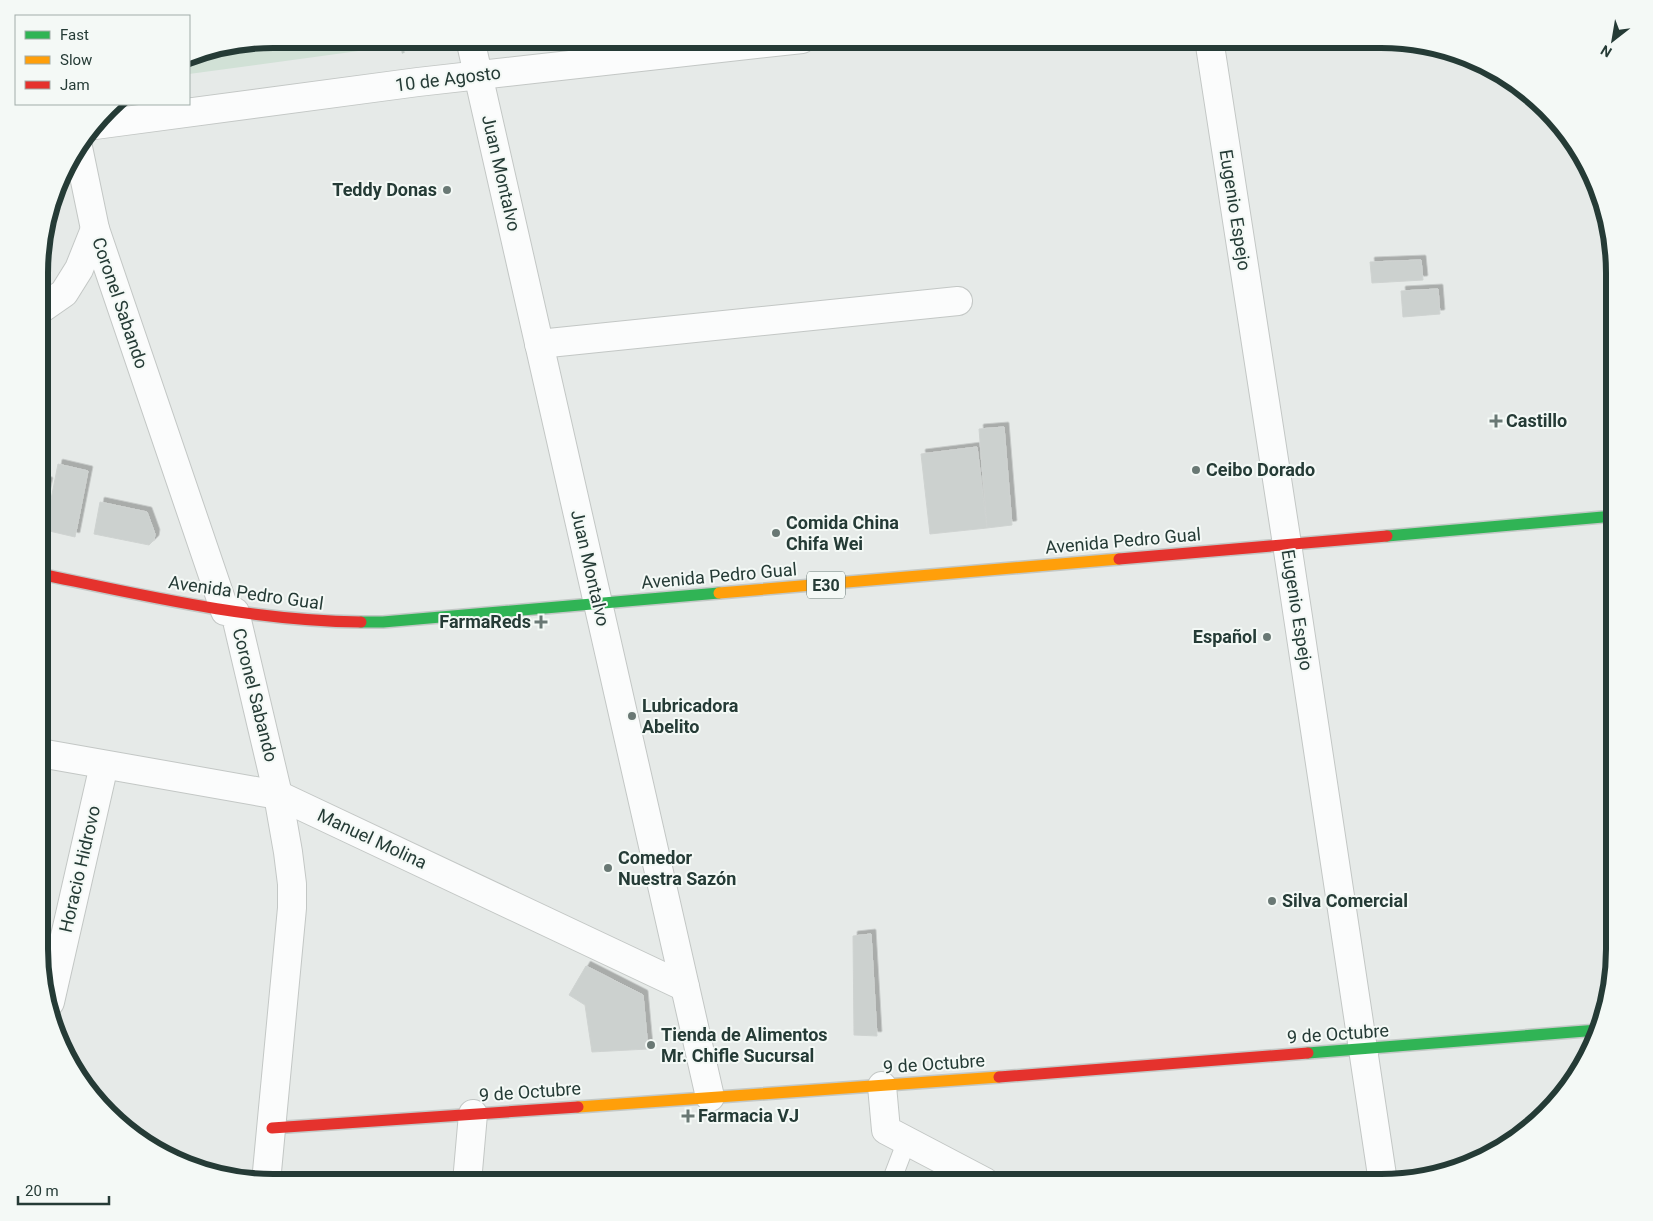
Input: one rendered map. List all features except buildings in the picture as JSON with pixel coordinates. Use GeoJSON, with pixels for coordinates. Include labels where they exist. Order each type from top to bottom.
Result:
{"type":"FeatureCollection","features":[{"type":"Feature","properties":{"kind":"main road","name":"Avenida Pedro Gual"},"geometry":{"type":"LineString","coordinates":[[48,576],[230,611],[283,619],[341,624],[599,604],[1606,517]]}},
{"type":"Feature","properties":{"kind":"main road","name":"9 de Octubre"},"geometry":{"type":"LineString","coordinates":[[272,1128],[882,1086],[1590,1031]]}},
{"type":"Feature","properties":{"kind":"street","name":"Juan Montalvo"},"geometry":{"type":"LineString","coordinates":[[472,48],[710,1097]]}},
{"type":"Feature","properties":{"kind":"street","name":"10 de Agosto"},"geometry":{"type":"LineString","coordinates":[[103,124],[479,76],[723,48]]}},
{"type":"Feature","properties":{"kind":"street","name":"Eugenio Espejo"},"geometry":{"type":"LineString","coordinates":[[1210,48],[1364,1049],[1381,1174]]}},
{"type":"Feature","properties":{"kind":"street","name":"Coronel Sabando"},"geometry":{"type":"LineString","coordinates":[[80,156],[95,229],[230,611],[278,795],[288,852],[292,908],[267,1174]]}},
{"type":"Feature","properties":{"kind":"street"},"geometry":{"type":"LineString","coordinates":[[48,304],[64,293],[79,269],[95,229]]}},
{"type":"Feature","properties":{"kind":"street"},"geometry":{"type":"LineString","coordinates":[[539,344],[958,301]]}},
{"type":"Feature","properties":{"kind":"street","name":"Manuel Molina"},"geometry":{"type":"LineString","coordinates":[[48,754],[278,795],[684,987]]}},
{"type":"Feature","properties":{"kind":"street","name":"Horacio Hidrovo"},"geometry":{"type":"LineString","coordinates":[[52,993],[104,765]]}},
{"type":"Feature","properties":{"kind":"street"},"geometry":{"type":"LineString","coordinates":[[882,1086],[886,1130],[970,1174]]}},
{"type":"Feature","properties":{"kind":"street"},"geometry":{"type":"LineString","coordinates":[[468,1174],[473,1114]]}},
{"type":"Feature","properties":{"kind":"lane"},"geometry":{"type":"LineString","coordinates":[[894,1174],[907,1140]]}},
{"type":"Feature","properties":{"kind":"green space"},"geometry":{"type":"Polygon","coordinates":[[[380,48],[190,74],[190,64],[214,55],[243,49],[380,48]]]}},
{"type":"Feature","properties":{"kind":"traffic: fast"},"geometry":{"type":"LineString","coordinates":[[1387,536],[1606,517]]}},
{"type":"Feature","properties":{"kind":"traffic: fast"},"geometry":{"type":"LineString","coordinates":[[361,622],[383,622],[719,593]]}},
{"type":"Feature","properties":{"kind":"traffic: fast"},"geometry":{"type":"LineString","coordinates":[[1308,1053],[1590,1031]]}},
{"type":"Feature","properties":{"kind":"traffic: slow"},"geometry":{"type":"LineString","coordinates":[[719,593],[1119,559]]}},
{"type":"Feature","properties":{"kind":"traffic: slow"},"geometry":{"type":"LineString","coordinates":[[578,1107],[999,1077]]}},
{"type":"Feature","properties":{"kind":"traffic: jam"},"geometry":{"type":"LineString","coordinates":[[1119,559],[1387,536]]}},
{"type":"Feature","properties":{"kind":"traffic: jam"},"geometry":{"type":"LineString","coordinates":[[48,576],[159,599],[239,612],[320,621],[361,622]]}},
{"type":"Feature","properties":{"kind":"traffic: jam"},"geometry":{"type":"LineString","coordinates":[[999,1077],[1308,1053]]}},
{"type":"Feature","properties":{"kind":"traffic: jam"},"geometry":{"type":"LineString","coordinates":[[272,1128],[578,1107]]}},
{"type":"Feature","properties":{"kind":"place","name":"Teddy Donas"},"geometry":{"type":"Point","coordinates":[447,190]}},
{"type":"Feature","properties":{"kind":"place","name":"Castillo"},"geometry":{"type":"Point","coordinates":[1496,421]}},
{"type":"Feature","properties":{"kind":"place","name":"Ceibo Dorado"},"geometry":{"type":"Point","coordinates":[1196,470]}},
{"type":"Feature","properties":{"kind":"place","name":"Comida China Chifa Wei"},"geometry":{"type":"Point","coordinates":[776,533]}},
{"type":"Feature","properties":{"kind":"place","name":"FarmaReds"},"geometry":{"type":"Point","coordinates":[541,622]}},
{"type":"Feature","properties":{"kind":"place","name":"Español"},"geometry":{"type":"Point","coordinates":[1267,637]}},
{"type":"Feature","properties":{"kind":"place","name":"Lubricadora Abelito"},"geometry":{"type":"Point","coordinates":[632,716]}},
{"type":"Feature","properties":{"kind":"place","name":"Comedor Nuestra Sazón"},"geometry":{"type":"Point","coordinates":[608,868]}},
{"type":"Feature","properties":{"kind":"place","name":"Silva Comercial"},"geometry":{"type":"Point","coordinates":[1272,901]}},
{"type":"Feature","properties":{"kind":"place","name":"Tienda de Alimentos Mr. Chifle Sucursal"},"geometry":{"type":"Point","coordinates":[651,1045]}},
{"type":"Feature","properties":{"kind":"place","name":"Farmacia VJ"},"geometry":{"type":"Point","coordinates":[688,1116]}}]}
